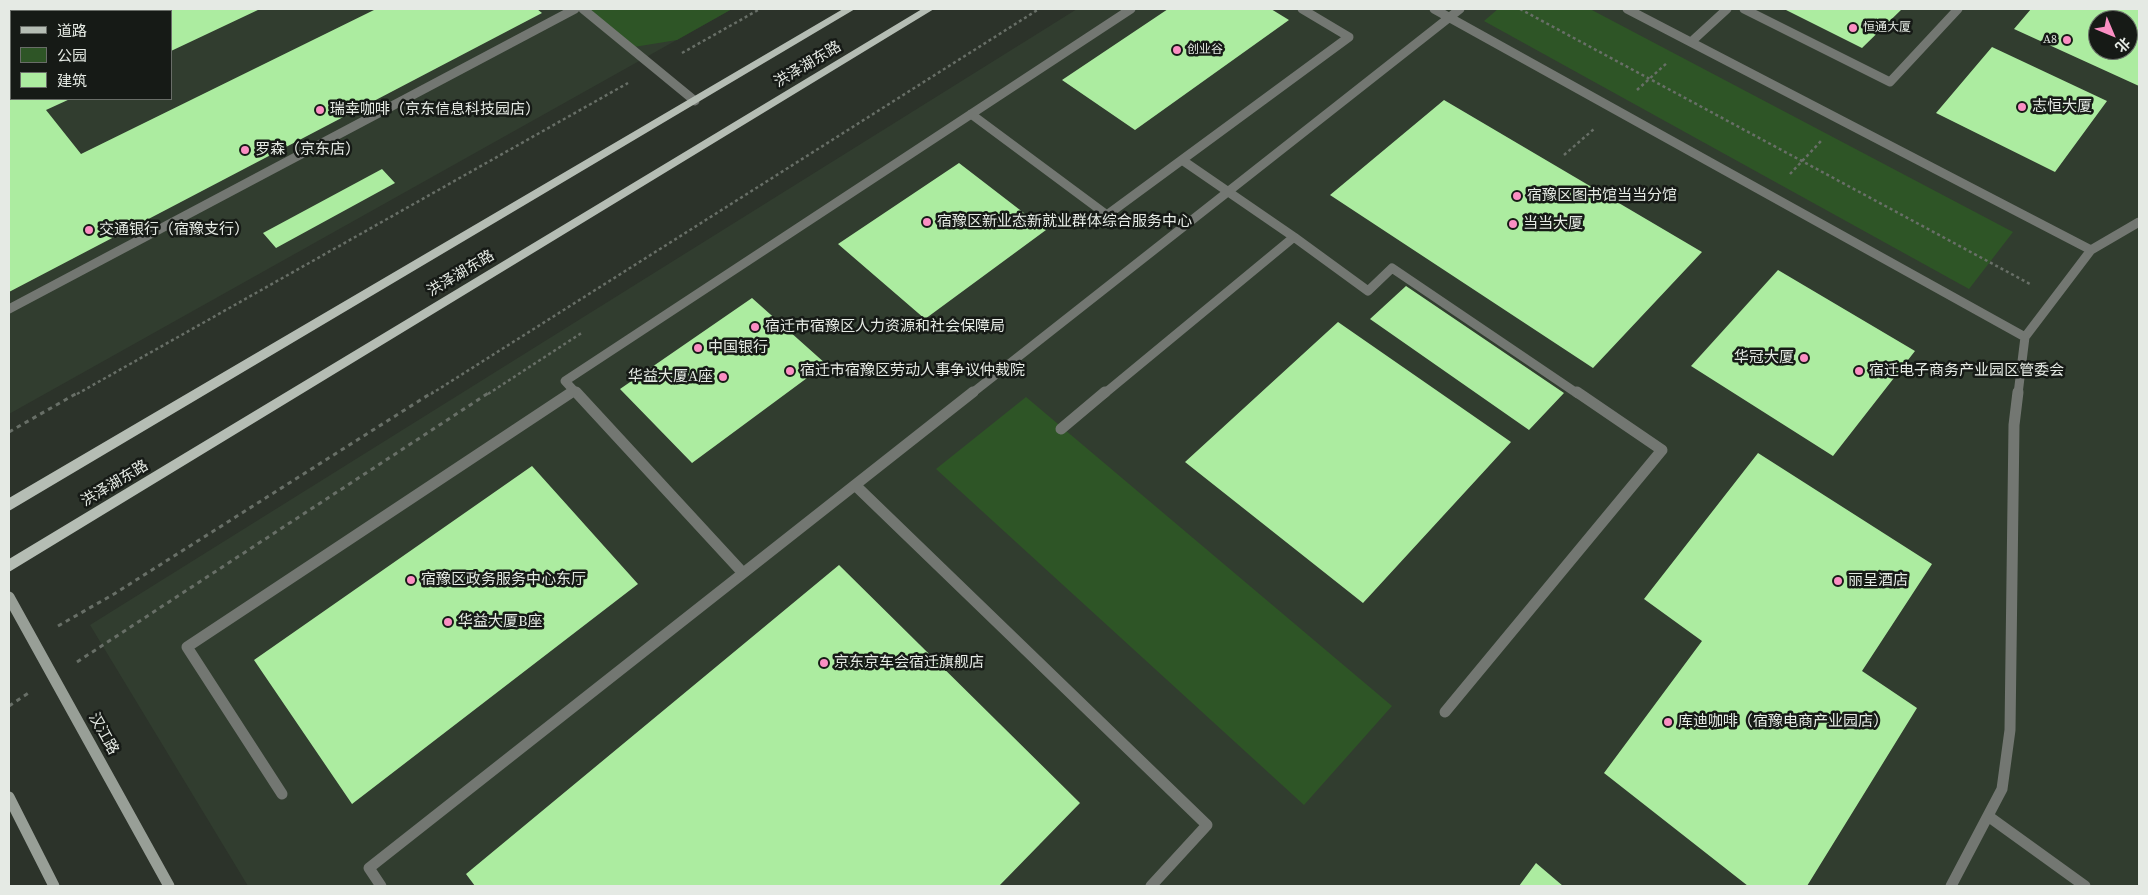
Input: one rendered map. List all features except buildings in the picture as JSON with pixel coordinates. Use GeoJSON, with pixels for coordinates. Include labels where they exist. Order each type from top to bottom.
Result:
{"type":"FeatureCollection","features":[{"type":"Feature","properties":{"kind":"main road","name":"洪泽湖东路"},"geometry":{"type":"LineString","coordinates":[[9,505],[850,9]]}},
{"type":"Feature","properties":{"kind":"main road","name":"洪泽湖东路"},"geometry":{"type":"LineString","coordinates":[[9,566],[929,9]]}},
{"type":"Feature","properties":{"kind":"street","name":"汉江路"},"geometry":{"type":"LineString","coordinates":[[9,598],[169,886]]}},
{"type":"Feature","properties":{"kind":"street"},"geometry":{"type":"LineString","coordinates":[[9,797],[54,886]]}},
{"type":"Feature","properties":{"kind":"lane"},"geometry":{"type":"LineString","coordinates":[[9,309],[575,9]]}},
{"type":"Feature","properties":{"kind":"lane"},"geometry":{"type":"LineString","coordinates":[[583,9],[695,101]]}},
{"type":"Feature","properties":{"kind":"lane"},"geometry":{"type":"LineString","coordinates":[[743,573],[564,381],[1131,9]]}},
{"type":"Feature","properties":{"kind":"lane"},"geometry":{"type":"LineString","coordinates":[[971,114],[1107,215],[1349,37],[1302,9]]}},
{"type":"Feature","properties":{"kind":"lane"},"geometry":{"type":"LineString","coordinates":[[1434,9],[2025,337]]}},
{"type":"Feature","properties":{"kind":"lane"},"geometry":{"type":"LineString","coordinates":[[381,886],[369,868],[1460,9]]}},
{"type":"Feature","properties":{"kind":"lane"},"geometry":{"type":"LineString","coordinates":[[1627,9],[2091,250]]}},
{"type":"Feature","properties":{"kind":"lane"},"geometry":{"type":"LineString","coordinates":[[1691,42],[1727,9]]}},
{"type":"Feature","properties":{"kind":"lane"},"geometry":{"type":"LineString","coordinates":[[1744,9],[1890,82],[1958,9]]}},
{"type":"Feature","properties":{"kind":"lane"},"geometry":{"type":"LineString","coordinates":[[1182,160],[1368,290],[1392,268],[1662,450],[1444,712]]}},
{"type":"Feature","properties":{"kind":"lane"},"geometry":{"type":"LineString","coordinates":[[1951,886],[2002,789],[2010,730],[2014,424],[2025,337],[2091,250],[2139,222]]}},
{"type":"Feature","properties":{"kind":"lane"},"geometry":{"type":"LineString","coordinates":[[1061,429],[1294,237]]}},
{"type":"Feature","properties":{"kind":"lane"},"geometry":{"type":"LineString","coordinates":[[282,794],[188,647],[574,391]]}},
{"type":"Feature","properties":{"kind":"lane"},"geometry":{"type":"LineString","coordinates":[[855,484],[1207,826],[1152,886]]}},
{"type":"Feature","properties":{"kind":"lane"},"geometry":{"type":"LineString","coordinates":[[1988,816],[2085,886]]}},
{"type":"Feature","properties":{"kind":"path"},"geometry":{"type":"LineString","coordinates":[[9,432],[760,9]]}},
{"type":"Feature","properties":{"kind":"path"},"geometry":{"type":"LineString","coordinates":[[33,641],[122,589],[1039,9]]}},
{"type":"Feature","properties":{"kind":"path"},"geometry":{"type":"LineString","coordinates":[[1520,9],[2055,297]]}},
{"type":"Feature","properties":{"kind":"path"},"geometry":{"type":"LineString","coordinates":[[1770,195],[1841,120]]}},
{"type":"Feature","properties":{"kind":"path"},"geometry":{"type":"LineString","coordinates":[[9,706],[588,330]]}},
{"type":"Feature","properties":{"kind":"shaded area"},"geometry":{"type":"Polygon","coordinates":[[[9,9],[732,9],[9,414],[9,9]]]}},
{"type":"Feature","properties":{"kind":"shaded area"},"geometry":{"type":"Polygon","coordinates":[[[1077,9],[2139,9],[2139,886],[248,886],[90,625],[1077,9]]]}},
{"type":"Feature","properties":{"kind":"green space"},"geometry":{"type":"Polygon","coordinates":[[[588,9],[732,9],[677,40],[634,47],[588,9]]]}},
{"type":"Feature","properties":{"kind":"green space"},"geometry":{"type":"Polygon","coordinates":[[[1498,9],[1590,9],[2013,232],[1969,289],[1484,21],[1498,9]]]}},
{"type":"Feature","properties":{"kind":"green space"},"geometry":{"type":"Polygon","coordinates":[[[1026,397],[1392,706],[1304,805],[936,469],[1026,397]]]}},
{"type":"Feature","properties":{"kind":"place","name":"恒通大厦"},"geometry":{"type":"Point","coordinates":[1853,28]}},
{"type":"Feature","properties":{"kind":"place","name":"A8"},"geometry":{"type":"Point","coordinates":[2067,40]}},
{"type":"Feature","properties":{"kind":"place","name":"创业谷"},"geometry":{"type":"Point","coordinates":[1177,50]}},
{"type":"Feature","properties":{"kind":"place","name":"志恒大厦"},"geometry":{"type":"Point","coordinates":[2022,107]}},
{"type":"Feature","properties":{"kind":"place","name":"瑞幸咖啡（京东信息科技园店）"},"geometry":{"type":"Point","coordinates":[320,110]}},
{"type":"Feature","properties":{"kind":"place","name":"罗森（京东店）"},"geometry":{"type":"Point","coordinates":[245,150]}},
{"type":"Feature","properties":{"kind":"place","name":"宿豫区图书馆当当分馆"},"geometry":{"type":"Point","coordinates":[1517,196]}},
{"type":"Feature","properties":{"kind":"place","name":"宿豫区新业态新就业群体综合服务中心"},"geometry":{"type":"Point","coordinates":[927,222]}},
{"type":"Feature","properties":{"kind":"place","name":"当当大厦"},"geometry":{"type":"Point","coordinates":[1513,224]}},
{"type":"Feature","properties":{"kind":"place","name":"交通银行（宿豫支行）"},"geometry":{"type":"Point","coordinates":[89,230]}},
{"type":"Feature","properties":{"kind":"place","name":"宿迁市宿豫区人力资源和社会保障局"},"geometry":{"type":"Point","coordinates":[755,327]}},
{"type":"Feature","properties":{"kind":"place","name":"中国银行"},"geometry":{"type":"Point","coordinates":[698,348]}},
{"type":"Feature","properties":{"kind":"place","name":"华冠大厦"},"geometry":{"type":"Point","coordinates":[1804,358]}},
{"type":"Feature","properties":{"kind":"place","name":"宿迁市宿豫区劳动人事争议仲裁院"},"geometry":{"type":"Point","coordinates":[790,371]}},
{"type":"Feature","properties":{"kind":"place","name":"宿迁电子商务产业园区管委会"},"geometry":{"type":"Point","coordinates":[1859,371]}},
{"type":"Feature","properties":{"kind":"place","name":"华益大厦A座"},"geometry":{"type":"Point","coordinates":[723,377]}},
{"type":"Feature","properties":{"kind":"place","name":"宿豫区政务服务中心东厅"},"geometry":{"type":"Point","coordinates":[411,580]}},
{"type":"Feature","properties":{"kind":"place","name":"丽呈酒店"},"geometry":{"type":"Point","coordinates":[1838,581]}},
{"type":"Feature","properties":{"kind":"place","name":"华益大厦B座"},"geometry":{"type":"Point","coordinates":[448,622]}},
{"type":"Feature","properties":{"kind":"place","name":"京东京车会宿迁旗舰店"},"geometry":{"type":"Point","coordinates":[824,663]}},
{"type":"Feature","properties":{"kind":"place","name":"库迪咖啡（宿豫电商产业园店）"},"geometry":{"type":"Point","coordinates":[1668,722]}}]}
